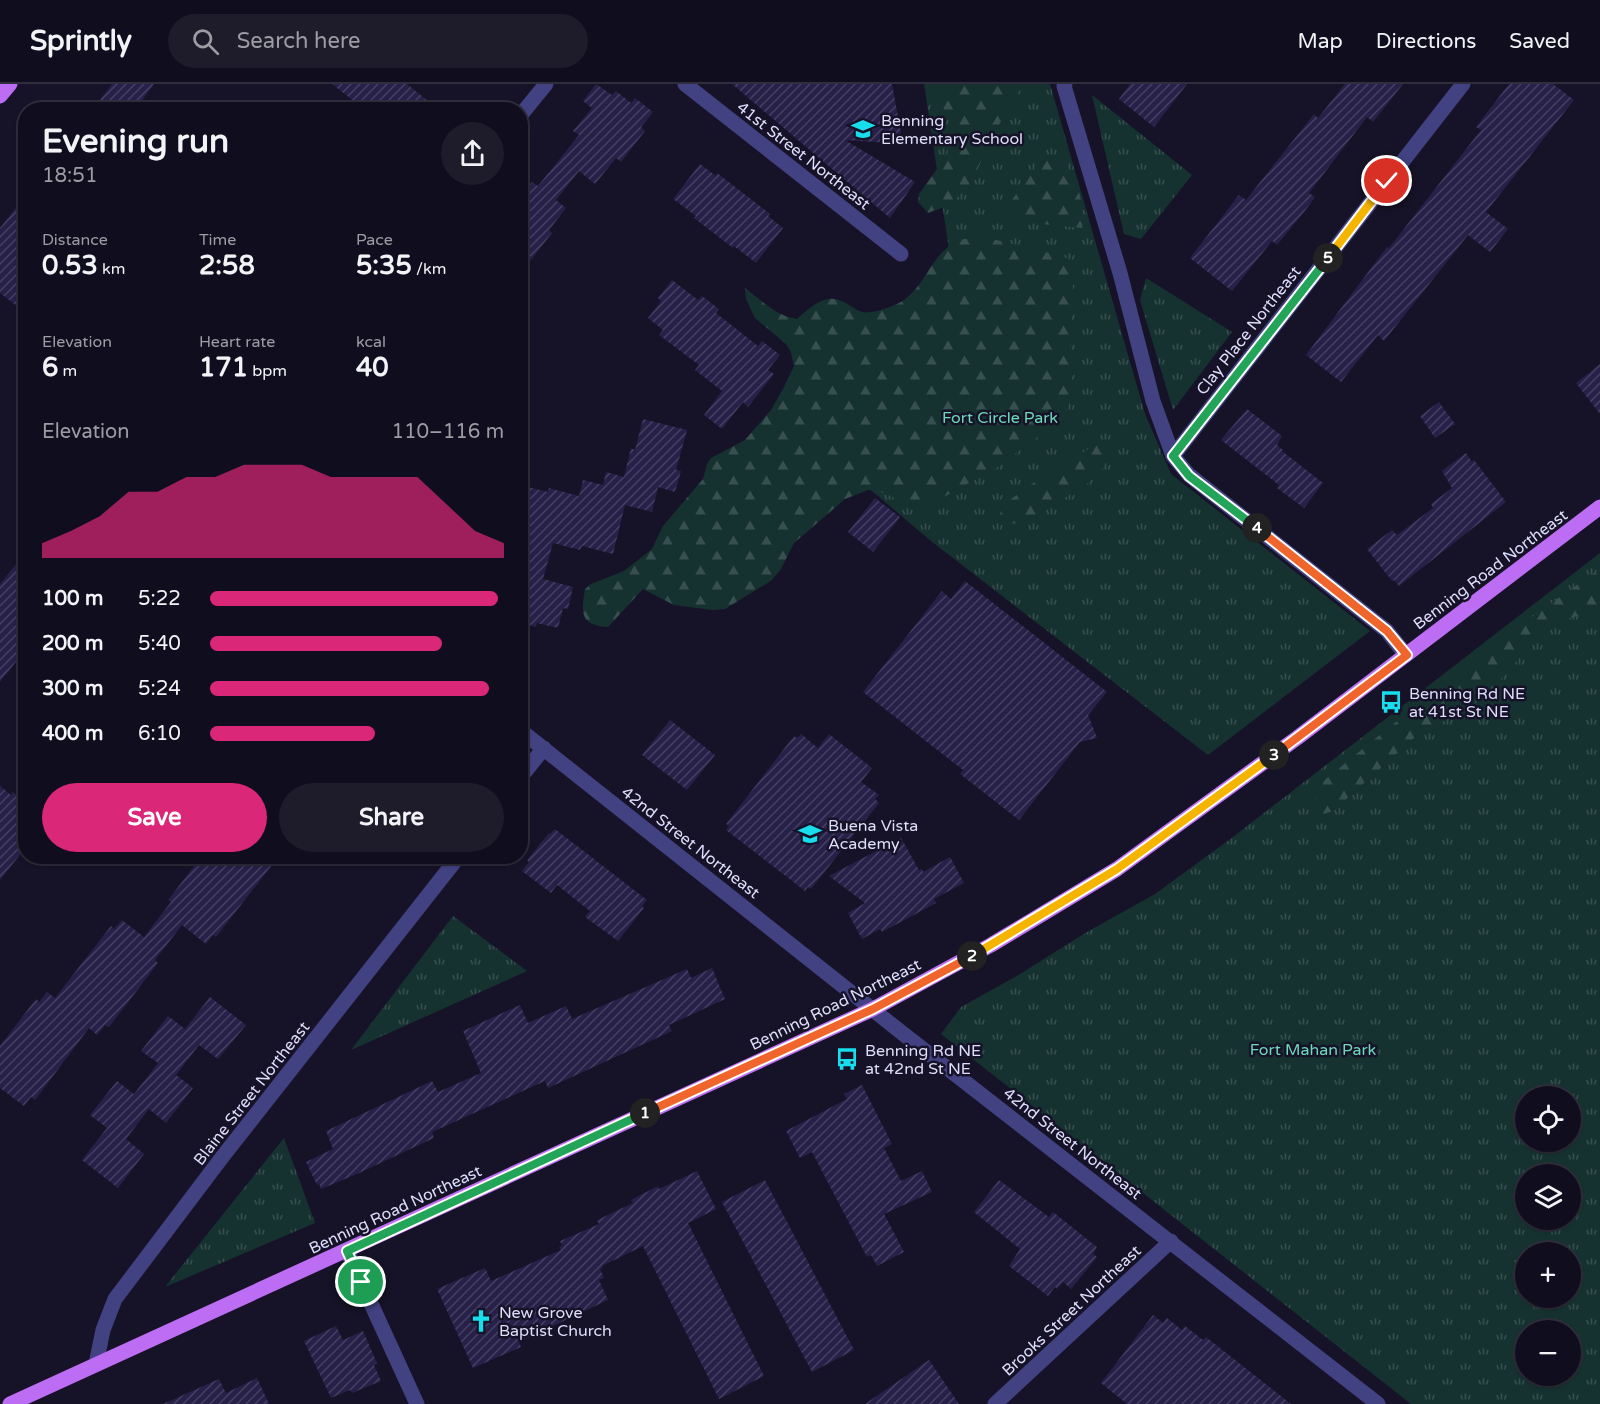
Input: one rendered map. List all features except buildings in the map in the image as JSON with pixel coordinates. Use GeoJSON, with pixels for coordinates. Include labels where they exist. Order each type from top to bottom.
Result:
{"type":"FeatureCollection","features":[{"type":"Feature","properties":{"kind":"main road"},"geometry":{"type":"LineString","coordinates":[[0,96],[10,84]]}},
{"type":"Feature","properties":{"kind":"main road","name":"Benning Road Northeast"},"geometry":{"type":"LineString","coordinates":[[10,1404],[873,1009],[991,945],[1117,869],[1297,738],[1600,507]]}},
{"type":"Feature","properties":{"kind":"street"},"geometry":{"type":"LineString","coordinates":[[528,106],[546,84]]}},
{"type":"Feature","properties":{"kind":"street","name":"41st Street Northeast"},"geometry":{"type":"LineString","coordinates":[[685,84],[901,254]]}},
{"type":"Feature","properties":{"kind":"street","name":"Clay Place Northeast"},"geometry":{"type":"LineString","coordinates":[[1173,456],[1463,84]]}},
{"type":"Feature","properties":{"kind":"street"},"geometry":{"type":"LineString","coordinates":[[1065,85],[1120,273],[1153,401],[1173,456],[1189,476],[1387,631],[1407,655]]}},
{"type":"Feature","properties":{"kind":"street","name":"42nd Street Northeast"},"geometry":{"type":"LineString","coordinates":[[528,736],[1378,1404]]}},
{"type":"Feature","properties":{"kind":"street"},"geometry":{"type":"LineString","coordinates":[[528,768],[544,748]]}},
{"type":"Feature","properties":{"kind":"street","name":"Blaine Street Northeast"},"geometry":{"type":"LineString","coordinates":[[96,1364],[104,1330],[115,1299],[223,1156],[453,864]]}},
{"type":"Feature","properties":{"kind":"street","name":"Brooks Street Northeast"},"geometry":{"type":"LineString","coordinates":[[994,1404],[1171,1242]]}},
{"type":"Feature","properties":{"kind":"street"},"geometry":{"type":"LineString","coordinates":[[347,1251],[417,1404]]}},
{"type":"Feature","properties":{"kind":"green space","name":"Fort Circle Park"},"geometry":{"type":"Polygon","coordinates":[[[924,84],[1050,84],[1145,414],[1171,474],[1370,631],[1208,755],[931,541],[826,452],[950,256],[924,84]]]}},
{"type":"Feature","properties":{"kind":"green space"},"geometry":{"type":"Polygon","coordinates":[[[934,84],[1025,84],[1009,105],[970,184],[950,205],[928,213],[918,202],[919,194],[947,155],[952,130],[934,84]]]}},
{"type":"Feature","properties":{"kind":"green space"},"geometry":{"type":"Polygon","coordinates":[[[1092,95],[1192,175],[1141,239],[1124,234],[1092,95]]]}},
{"type":"Feature","properties":{"kind":"green space"},"geometry":{"type":"Polygon","coordinates":[[[1053,155],[1067,166],[1073,176],[1083,209],[1082,228],[1011,221],[1005,215],[1009,204],[1041,160],[1053,155]]]}},
{"type":"Feature","properties":{"kind":"green space"},"geometry":{"type":"Polygon","coordinates":[[[984,237],[1062,256],[1070,260],[1074,268],[1070,341],[1071,385],[1069,405],[1061,420],[996,468],[933,503],[913,506],[879,491],[868,490],[845,499],[794,543],[781,569],[772,580],[725,609],[713,610],[674,605],[643,589],[608,627],[587,621],[583,611],[585,589],[591,584],[624,571],[652,549],[663,526],[703,479],[711,458],[745,440],[771,410],[794,366],[791,352],[786,344],[755,318],[746,299],[745,288],[763,303],[790,318],[797,319],[817,303],[829,299],[844,302],[862,312],[875,311],[893,306],[914,291],[948,247],[960,240],[984,237]]]}},
{"type":"Feature","properties":{"kind":"green space"},"geometry":{"type":"Polygon","coordinates":[[[1146,278],[1232,332],[1173,410],[1140,300],[1146,278]]]}},
{"type":"Feature","properties":{"kind":"green space"},"geometry":{"type":"Polygon","coordinates":[[[1099,445],[1106,453],[1104,467],[1088,483],[1044,511],[1020,523],[1004,524],[1000,515],[1003,505],[1047,473],[1099,445]]]}},
{"type":"Feature","properties":{"kind":"green space","name":"Fort Mahan Park"},"geometry":{"type":"Polygon","coordinates":[[[1600,553],[1600,1404],[1411,1404],[941,1034],[961,1007],[1155,894],[1233,837],[1600,553]]]}},
{"type":"Feature","properties":{"kind":"green space"},"geometry":{"type":"Polygon","coordinates":[[[1600,572],[1600,609],[1567,619],[1546,631],[1484,698],[1414,738],[1333,811],[1324,814],[1318,810],[1315,797],[1320,784],[1489,649],[1594,573],[1600,572]]]}},
{"type":"Feature","properties":{"kind":"green space"},"geometry":{"type":"Polygon","coordinates":[[[453,916],[527,971],[351,1050],[453,916]]]}},
{"type":"Feature","properties":{"kind":"green space"},"geometry":{"type":"Polygon","coordinates":[[[284,1138],[315,1223],[165,1287],[284,1138]]]}},
{"type":"Feature","properties":{"kind":"place","name":"Benning Elementary School"},"geometry":{"type":"Point","coordinates":[863,129]}},
{"type":"Feature","properties":{"kind":"place","name":"Benning Rd NE at 41st St NE"},"geometry":{"type":"Point","coordinates":[1391,702]}},
{"type":"Feature","properties":{"kind":"place","name":"Buena Vista Academy"},"geometry":{"type":"Point","coordinates":[810,834]}},
{"type":"Feature","properties":{"kind":"place","name":"Benning Rd NE at 42nd St NE"},"geometry":{"type":"Point","coordinates":[847,1059]}},
{"type":"Feature","properties":{"kind":"place","name":"New Grove Baptist Church"},"geometry":{"type":"Point","coordinates":[481,1321]}},
{"type":"Feature","properties":{"kind":"route"},"geometry":{"type":"LineString","coordinates":[[361,1282],[347,1251],[873,1009],[1048,912],[1117,869],[1407,655],[1387,631],[1189,476],[1173,456],[1387,181]]}}]}
